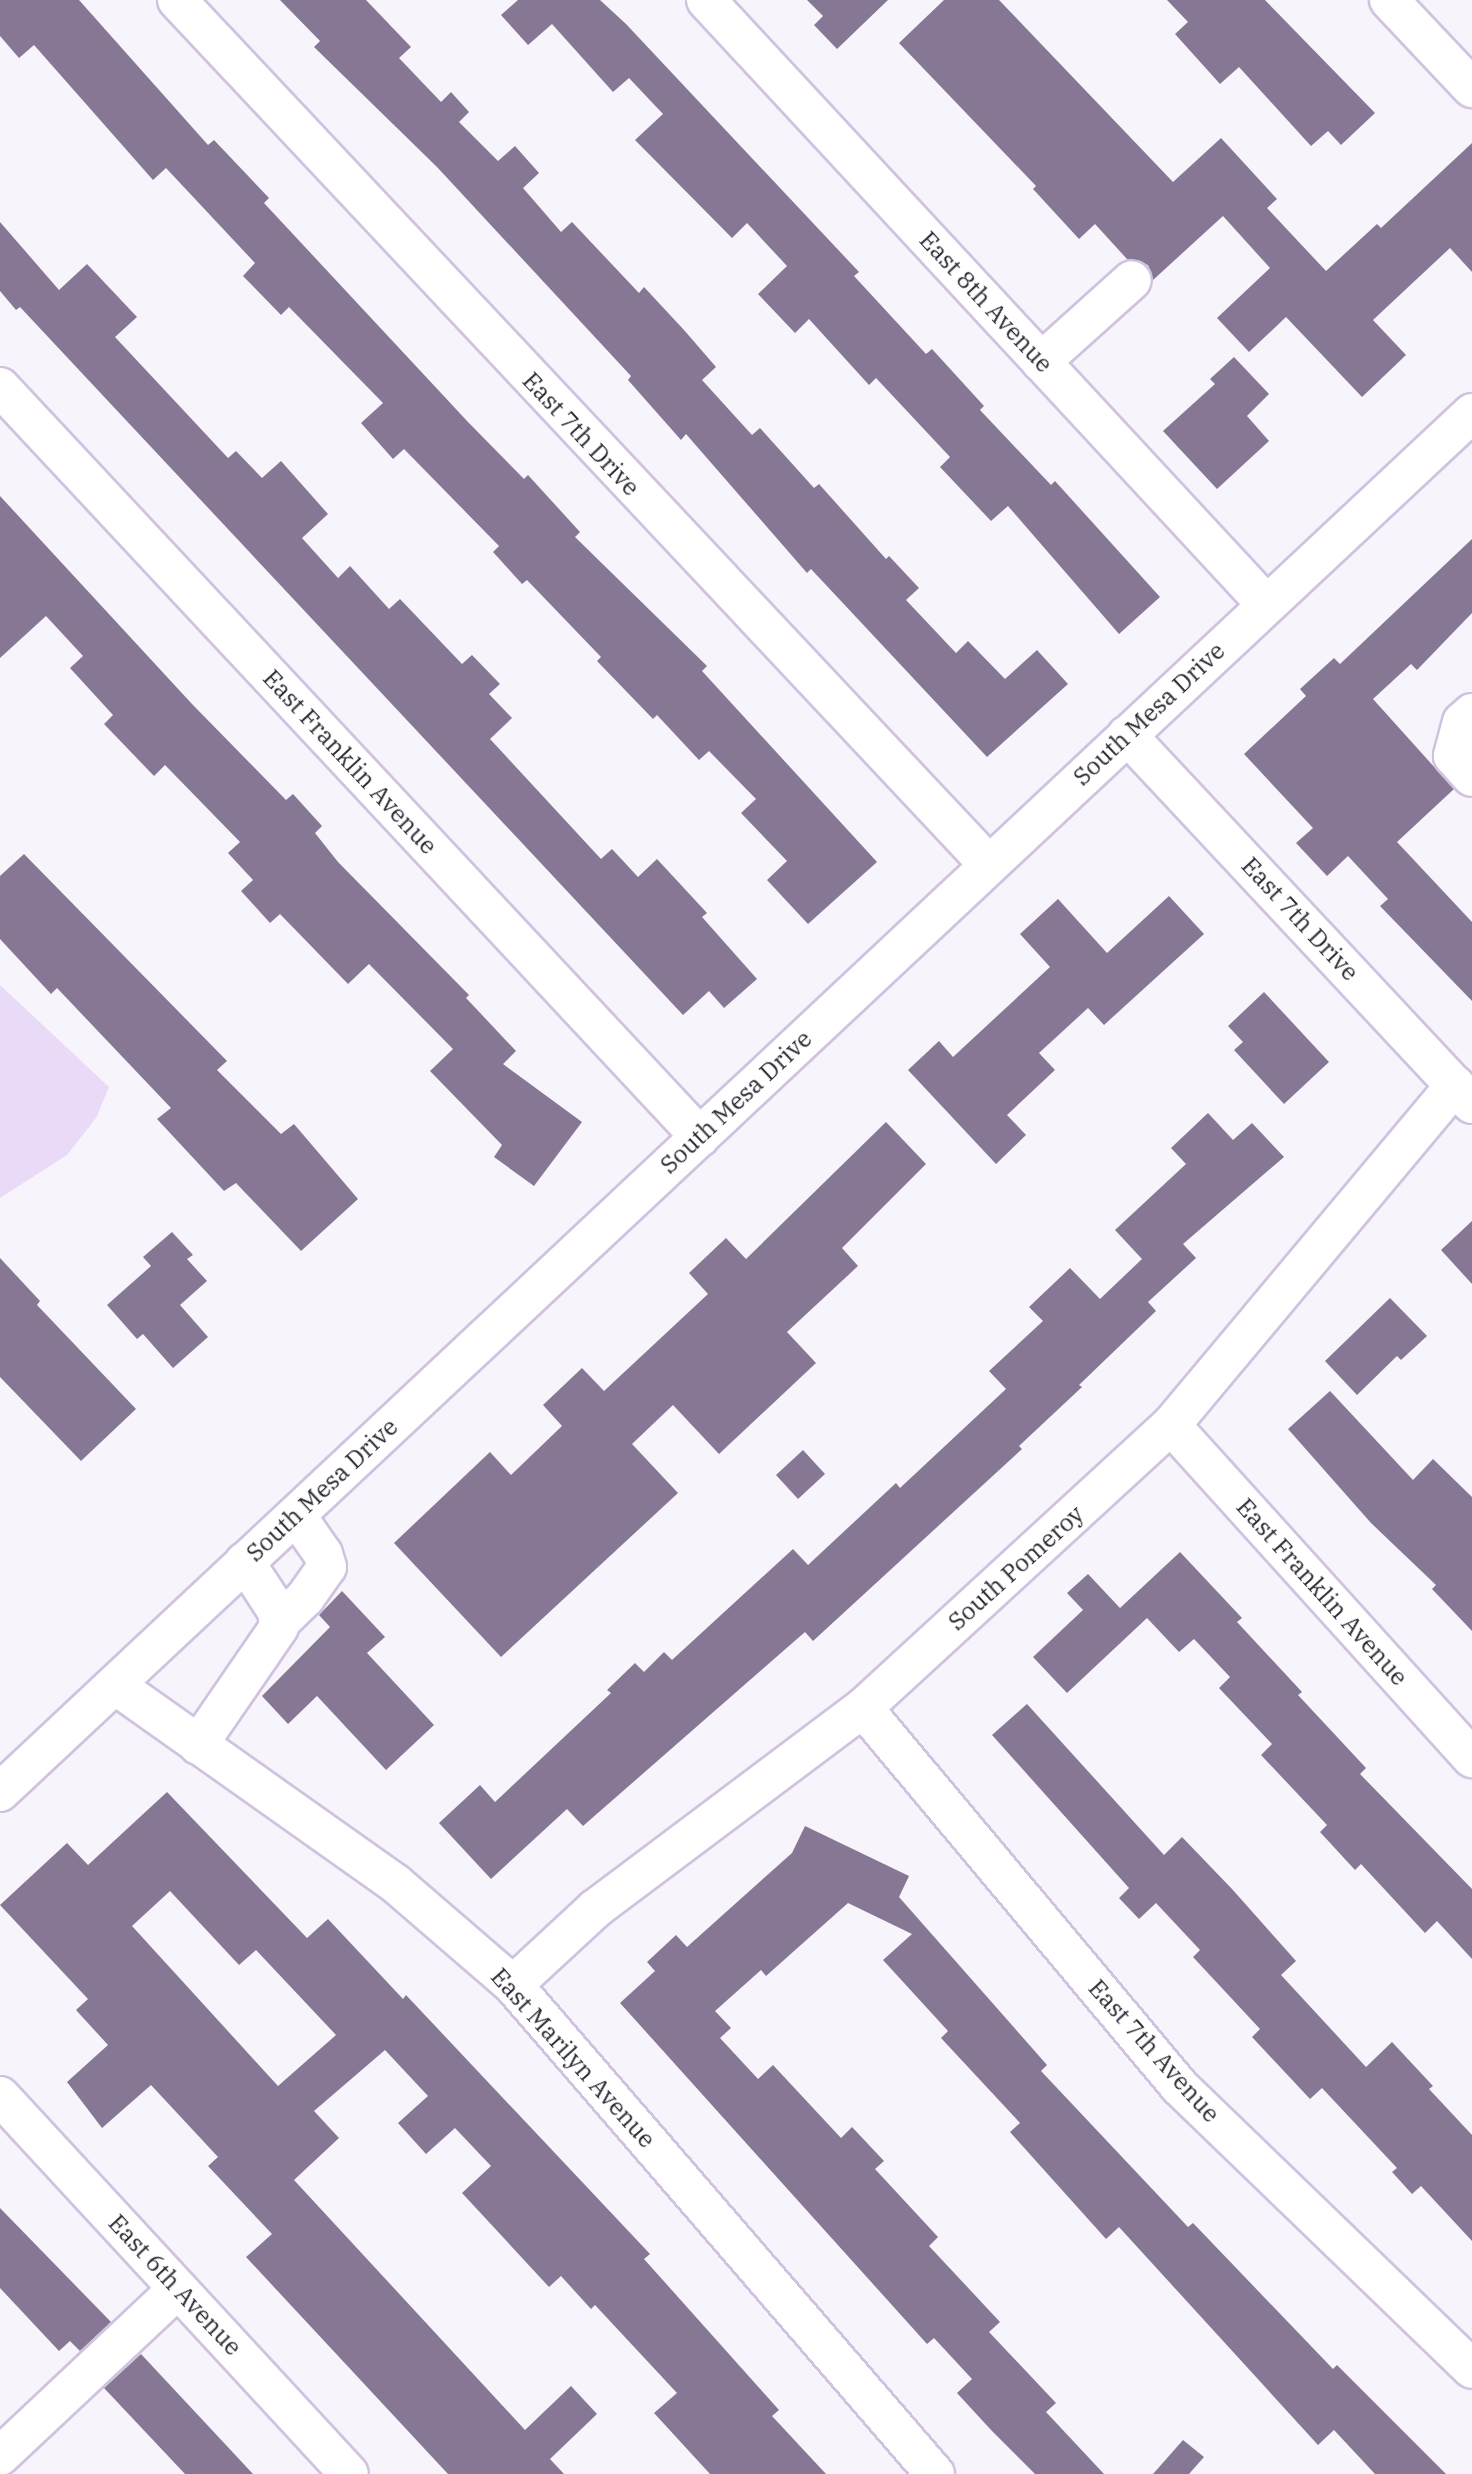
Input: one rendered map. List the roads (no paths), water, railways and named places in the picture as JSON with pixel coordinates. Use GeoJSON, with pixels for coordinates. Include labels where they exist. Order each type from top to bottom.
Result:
{"type":"FeatureCollection","features":[{"type":"Feature","properties":{"kind":"street","name":"East 7th Drive"},"geometry":{"type":"LineString","coordinates":[[177,0],[988,864]]}},
{"type":"Feature","properties":{"kind":"street","name":"East 8th Avenue"},"geometry":{"type":"LineString","coordinates":[[706,0],[1265,603]]}},
{"type":"Feature","properties":{"kind":"street"},"geometry":{"type":"LineString","coordinates":[[1389,0],[1472,88]]}},
{"type":"Feature","properties":{"kind":"street"},"geometry":{"type":"LineString","coordinates":[[1041,362],[1132,280]]}},
{"type":"Feature","properties":{"kind":"street","name":"East Franklin Avenue"},"geometry":{"type":"LineString","coordinates":[[0,387],[700,1137]]}},
{"type":"Feature","properties":{"kind":"street","name":"South Mesa Drive"},"geometry":{"type":"LineString","coordinates":[[0,1792],[1128,735],[1265,603],[1472,413]]}},
{"type":"Feature","properties":{"kind":"street"},"geometry":{"type":"LineString","coordinates":[[1472,713],[1462,722],[1453,756],[1472,776]]}},
{"type":"Feature","properties":{"kind":"street","name":"East 7th Drive"},"geometry":{"type":"LineString","coordinates":[[1128,735],[1463,1094]]}},
{"type":"Feature","properties":{"kind":"street","name":"South Pomeroy"},"geometry":{"type":"LineString","coordinates":[[513,1985],[595,1909],[863,1708],[1171,1426],[1463,1094]]}},
{"type":"Feature","properties":{"kind":"street","name":"East Franklin Avenue"},"geometry":{"type":"LineString","coordinates":[[1171,1426],[1472,1758]]}},
{"type":"Feature","properties":{"kind":"street"},"geometry":{"type":"LineString","coordinates":[[198,1745],[280,1622],[327,1567],[323,1554],[296,1515]]}},
{"type":"Feature","properties":{"kind":"street"},"geometry":{"type":"LineString","coordinates":[[245,1562],[280,1622]]}},
{"type":"Feature","properties":{"kind":"street","name":"East Marilyn Avenue"},"geometry":{"type":"LineString","coordinates":[[114,1685],[396,1884],[513,1985],[935,2474]]}},
{"type":"Feature","properties":{"kind":"street","name":"East 7th Avenue"},"geometry":{"type":"LineString","coordinates":[[863,1708],[1179,2086],[1472,2369]]}},
{"type":"Feature","properties":{"kind":"street","name":"East 6th Avenue"},"geometry":{"type":"LineString","coordinates":[[0,2096],[349,2474]]}},
{"type":"Feature","properties":{"kind":"street"},"geometry":{"type":"LineString","coordinates":[[0,2456],[178,2289]]}}]}
